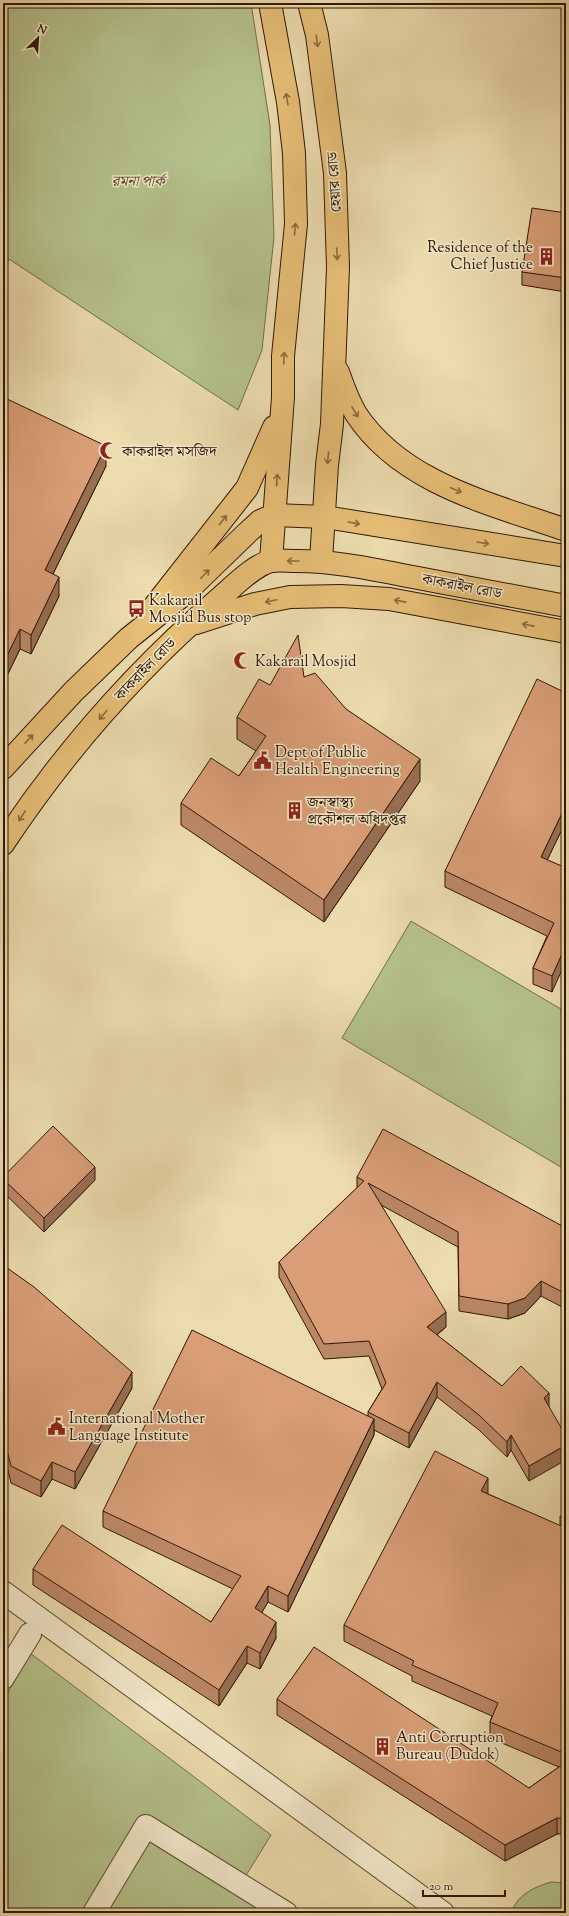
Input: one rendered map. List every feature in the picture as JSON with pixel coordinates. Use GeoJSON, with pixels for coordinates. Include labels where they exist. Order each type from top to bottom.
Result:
{"type":"FeatureCollection","features":[{"type":"Feature","properties":{"kind":"main road"},"geometry":{"type":"LineString","coordinates":[[270,3],[288,102],[294,153],[296,224],[283,356],[283,397],[271,561]]}},
{"type":"Feature","properties":{"kind":"main road","name":"হেয়ার রোড"},"geometry":{"type":"LineString","coordinates":[[309,3],[317,36],[335,173],[338,267],[335,363],[321,561]]}},
{"type":"Feature","properties":{"kind":"main road"},"geometry":{"type":"LineString","coordinates":[[335,363],[344,390],[355,413],[371,433],[390,451],[430,480],[479,500],[566,530]]}},
{"type":"Feature","properties":{"kind":"main road"},"geometry":{"type":"LineString","coordinates":[[129,638],[247,488],[274,427],[283,397]]}},
{"type":"Feature","properties":{"kind":"main road"},"geometry":{"type":"LineString","coordinates":[[274,515],[325,518],[566,556]]}},
{"type":"Feature","properties":{"kind":"main road","name":"কাকরাইল রোড"},"geometry":{"type":"LineString","coordinates":[[3,768],[74,691],[129,638],[183,595],[260,521],[274,515]]}},
{"type":"Feature","properties":{"kind":"main road","name":"কাকরাইল রোড"},"geometry":{"type":"LineString","coordinates":[[3,844],[28,806],[80,740],[128,685],[188,626],[242,579],[257,568],[271,561],[321,561],[359,566],[566,606]]}},
{"type":"Feature","properties":{"kind":"main road"},"geometry":{"type":"LineString","coordinates":[[188,626],[255,604],[290,597],[341,596],[389,599],[566,632]]}},
{"type":"Feature","properties":{"kind":"street"},"geometry":{"type":"LineString","coordinates":[[3,1592],[443,1913]]}},
{"type":"Feature","properties":{"kind":"street"},"geometry":{"type":"LineString","coordinates":[[3,1678],[30,1634]]}},
{"type":"Feature","properties":{"kind":"street"},"geometry":{"type":"LineString","coordinates":[[94,1913],[146,1826],[286,1913]]}},
{"type":"Feature","properties":{"kind":"green space","name":"রমনা পার্ক"},"geometry":{"type":"Polygon","coordinates":[[[3,3],[251,3],[270,125],[274,237],[262,350],[238,410],[9,259],[3,270],[3,3]]]}},
{"type":"Feature","properties":{"kind":"green space"},"geometry":{"type":"Polygon","coordinates":[[[411,921],[566,1012],[566,1170],[342,1038],[411,921]]]}},
{"type":"Feature","properties":{"kind":"green space"},"geometry":{"type":"Polygon","coordinates":[[[30,1653],[271,1835],[245,1877],[143,1815],[83,1913],[3,1913],[3,1701],[30,1653]]]}},
{"type":"Feature","properties":{"kind":"green space"},"geometry":{"type":"Polygon","coordinates":[[[149,1838],[270,1913],[102,1913],[149,1838]]]}},
{"type":"Feature","properties":{"kind":"green space"},"geometry":{"type":"Polygon","coordinates":[[[551,1882],[566,1883],[566,1913],[511,1913],[517,1901],[532,1889],[551,1882]]]}},
{"type":"Feature","properties":{"kind":"building","name":"Residence of the Chief Justice"},"geometry":{"type":"Polygon","coordinates":[[[532,208],[566,213],[566,278],[522,272],[532,208]]]}},
{"type":"Feature","properties":{"kind":"building","name":"কাকরাইল মসজিদ"},"geometry":{"type":"Polygon","coordinates":[[[3,397],[106,446],[45,570],[59,577],[31,635],[20,629],[3,664],[3,397]]]}},
{"type":"Feature","properties":{"kind":"building","name":"জনস্বাস্থ্য প্রকৌশল অধিদপ্তর"},"geometry":{"type":"Polygon","coordinates":[[[298,635],[304,677],[315,673],[346,709],[420,759],[324,900],[181,803],[211,758],[239,776],[266,736],[237,717],[259,679],[270,685],[298,635]]]}},
{"type":"Feature","properties":{"kind":"building"},"geometry":{"type":"Polygon","coordinates":[[[537,679],[566,693],[566,805],[541,857],[566,868],[566,945],[552,976],[533,968],[554,923],[445,871],[537,679]]]}},
{"type":"Feature","properties":{"kind":"building"},"geometry":{"type":"Polygon","coordinates":[[[53,1126],[95,1167],[44,1218],[3,1179],[3,1177],[53,1126]]]}},
{"type":"Feature","properties":{"kind":"building"},"geometry":{"type":"Polygon","coordinates":[[[383,1129],[566,1228],[566,1294],[541,1281],[525,1298],[508,1304],[459,1296],[458,1232],[368,1183],[446,1312],[427,1327],[502,1386],[521,1366],[549,1393],[544,1398],[566,1436],[566,1445],[529,1466],[511,1435],[507,1442],[479,1415],[437,1382],[409,1433],[368,1412],[386,1383],[369,1341],[324,1344],[279,1262],[364,1181],[357,1177],[383,1129]]]}},
{"type":"Feature","properties":{"kind":"building","name":"International Mother Language Institute"},"geometry":{"type":"Polygon","coordinates":[[[3,1265],[34,1287],[132,1372],[75,1472],[52,1462],[41,1481],[11,1466],[8,1454],[3,1450],[3,1265]]]}},
{"type":"Feature","properties":{"kind":"building"},"geometry":{"type":"Polygon","coordinates":[[[192,1330],[374,1419],[288,1596],[268,1586],[255,1608],[276,1622],[260,1653],[247,1646],[219,1690],[33,1569],[62,1525],[211,1622],[241,1576],[103,1511],[192,1330]]]}},
{"type":"Feature","properties":{"kind":"building"},"geometry":{"type":"Polygon","coordinates":[[[435,1451],[488,1478],[481,1491],[566,1528],[566,1754],[490,1722],[498,1703],[412,1665],[414,1661],[344,1625],[435,1451]]]}},
{"type":"Feature","properties":{"kind":"building"},"geometry":{"type":"Polygon","coordinates":[[[560,1516],[566,1519],[566,1526],[560,1516]]]}},
{"type":"Feature","properties":{"kind":"building","name":"Anti Corruption Bureau (Dudok)"},"geometry":{"type":"Polygon","coordinates":[[[314,1647],[529,1788],[566,1762],[566,1819],[557,1818],[505,1845],[277,1699],[314,1647]]]}},
{"type":"Feature","properties":{"kind":"place","name":"Residence of the Chief Justice"},"geometry":{"type":"Point","coordinates":[546,256]}},
{"type":"Feature","properties":{"kind":"place","name":"কাকরাইল মসজিদ"},"geometry":{"type":"Point","coordinates":[109,451]}},
{"type":"Feature","properties":{"kind":"place","name":"Kakarail Mosjid Bus stop"},"geometry":{"type":"Point","coordinates":[136,609]}},
{"type":"Feature","properties":{"kind":"place","name":"Kakarail Mosjid"},"geometry":{"type":"Point","coordinates":[242,661]}},
{"type":"Feature","properties":{"kind":"place","name":"Dept of Public Health Engineering"},"geometry":{"type":"Point","coordinates":[262,761]}},
{"type":"Feature","properties":{"kind":"place","name":"জনস্বাস্থ্য প্রকৌশল অধিদপ্তর"},"geometry":{"type":"Point","coordinates":[294,811]}},
{"type":"Feature","properties":{"kind":"place","name":"International Mother Language Institute"},"geometry":{"type":"Point","coordinates":[56,1427]}},
{"type":"Feature","properties":{"kind":"place","name":"Anti Corruption Bureau (Dudok)"},"geometry":{"type":"Point","coordinates":[383,1746]}}]}
